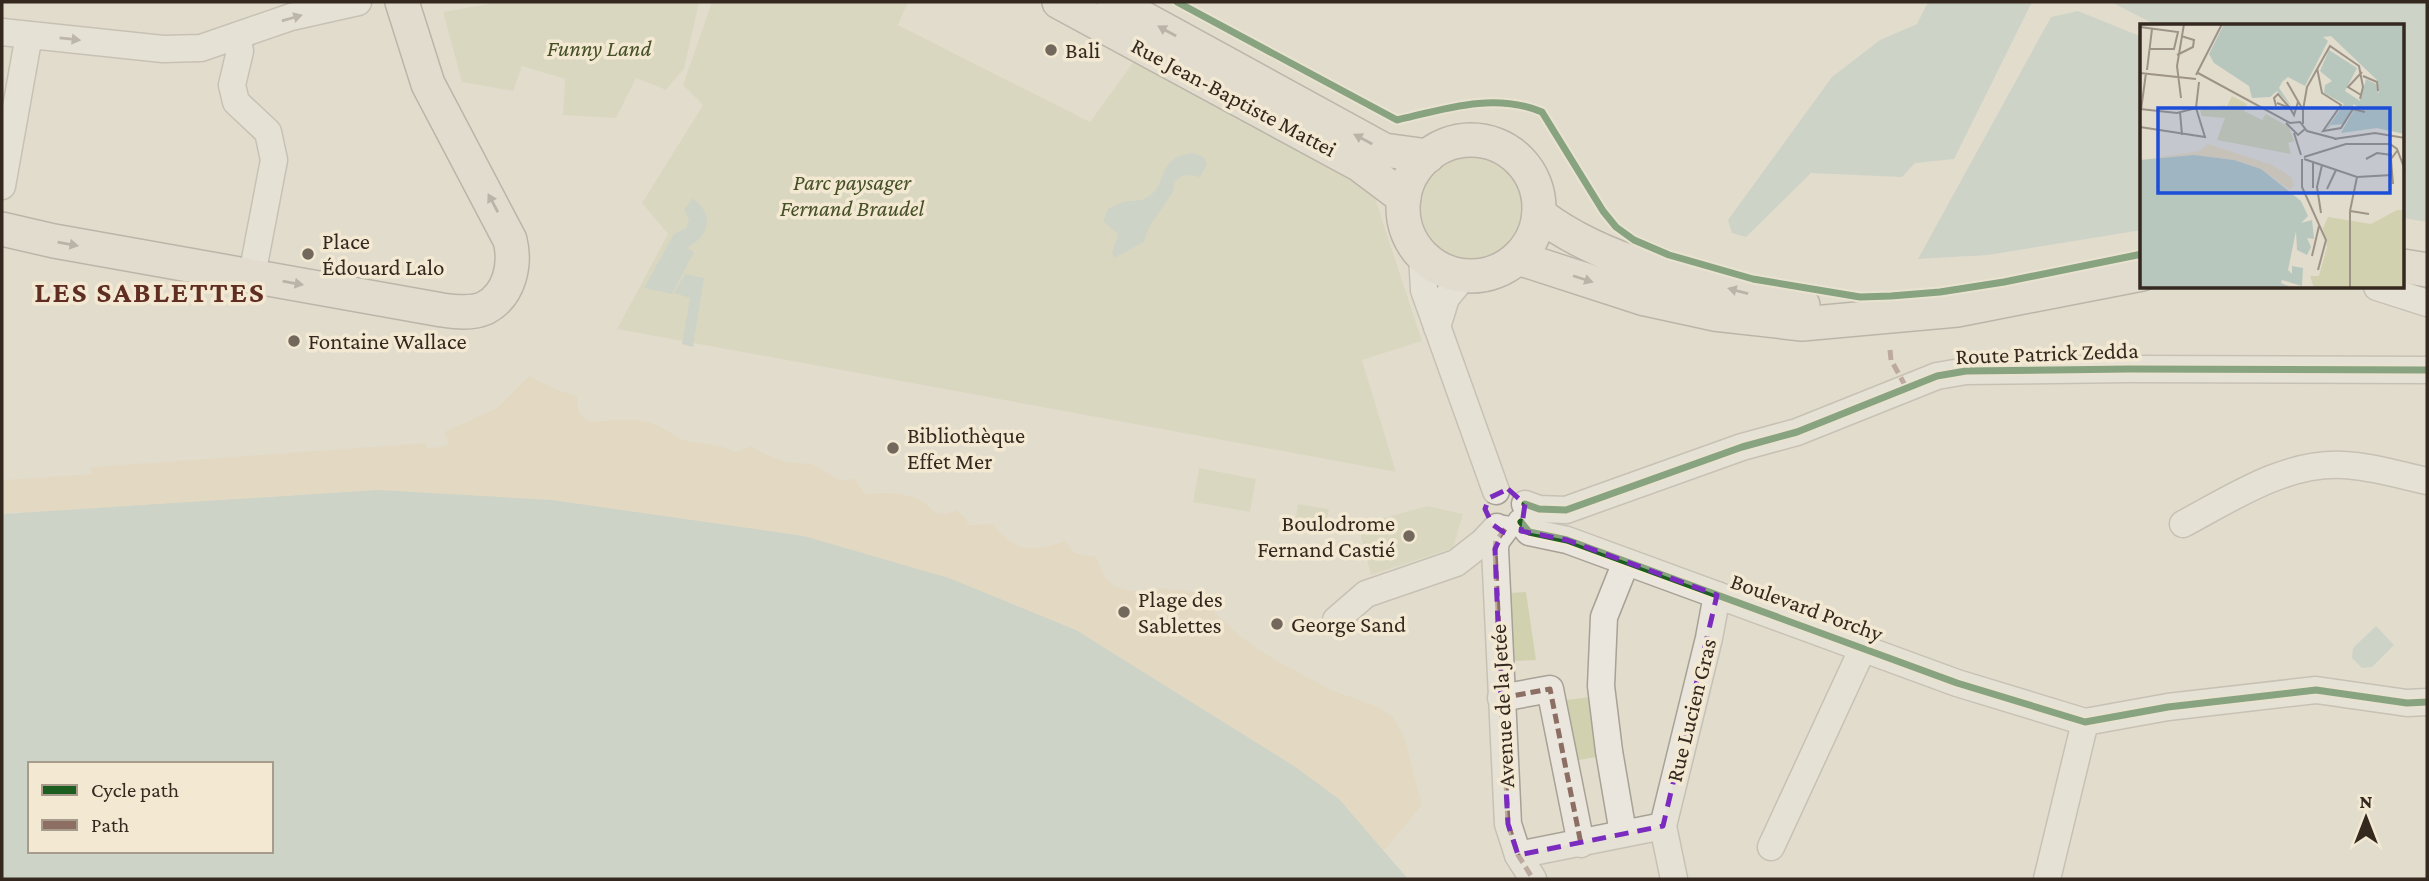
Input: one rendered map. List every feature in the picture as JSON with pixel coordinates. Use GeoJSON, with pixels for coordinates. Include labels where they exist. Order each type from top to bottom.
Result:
{"type":"FeatureCollection","features":[{"type":"Feature","properties":{"kind":"main road"},"geometry":{"type":"LineString","coordinates":[[2,229],[54,241],[442,310],[464,312],[484,309],[496,301],[509,281],[513,251],[505,227],[428,84],[402,2]]}},
{"type":"Feature","properties":{"kind":"main road","name":"Rue Jean-Baptiste Mattei"},"geometry":{"type":"LineString","coordinates":[[1059,2],[1360,165],[1404,198]]}},
{"type":"Feature","properties":{"kind":"main road","name":"Rue Jean-Baptiste Mattei"},"geometry":{"type":"LineString","coordinates":[[1114,2],[1384,150],[1428,156]]}},
{"type":"Feature","properties":{"kind":"main road"},"geometry":{"type":"LineString","coordinates":[[1466,141],[1479,141],[1507,151],[1519,160],[1532,178],[1539,199],[1539,214],[1533,238],[1518,258],[1502,269],[1483,275],[1464,276],[1441,269],[1422,256],[1410,239],[1404,219],[1404,198],[1408,182],[1428,156],[1440,148],[1466,141]]}},
{"type":"Feature","properties":{"kind":"main road"},"geometry":{"type":"LineString","coordinates":[[1539,214],[1562,232],[1635,264],[1751,295],[1878,317]]}},
{"type":"Feature","properties":{"kind":"main road"},"geometry":{"type":"LineString","coordinates":[[1518,258],[1645,299],[1714,314],[1802,324],[1957,310],[2140,274]]}},
{"type":"Feature","properties":{"kind":"main road"},"geometry":{"type":"LineString","coordinates":[[2404,266],[2427,270]]}},
{"type":"Feature","properties":{"kind":"street"},"geometry":{"type":"LineString","coordinates":[[2,32],[163,49],[201,48],[291,17],[358,2]]}},
{"type":"Feature","properties":{"kind":"street"},"geometry":{"type":"LineString","coordinates":[[2,186],[29,35]]}},
{"type":"Feature","properties":{"kind":"street"},"geometry":{"type":"LineString","coordinates":[[237,36],[240,51],[232,85],[236,102],[268,132],[274,160],[251,275]]}},
{"type":"Feature","properties":{"kind":"street"},"geometry":{"type":"LineString","coordinates":[[1336,620],[1366,594],[1456,563],[1520,519],[1514,491],[1496,491],[1424,290],[1422,256]]}},
{"type":"Feature","properties":{"kind":"street"},"geometry":{"type":"LineString","coordinates":[[1437,327],[1446,298],[1464,276]]}},
{"type":"Feature","properties":{"kind":"street"},"geometry":{"type":"LineString","coordinates":[[2383,289],[2427,303]]}},
{"type":"Feature","properties":{"kind":"street","name":"Route Patrick Zedda"},"geometry":{"type":"LineString","coordinates":[[1520,519],[1566,510],[1742,447],[1797,432],[1937,376],[1966,371],[2427,370]]}},
{"type":"Feature","properties":{"kind":"street"},"geometry":{"type":"LineString","coordinates":[[2183,524],[2258,485],[2295,470],[2341,465],[2427,481]]}},
{"type":"Feature","properties":{"kind":"street","name":"Boulevard Porchy"},"geometry":{"type":"LineString","coordinates":[[1496,491],[1489,498],[1485,509],[1488,520],[1520,519],[1567,540],[1957,683],[2085,722]]}},
{"type":"Feature","properties":{"kind":"street","name":"Avenue de la Jetée"},"geometry":{"type":"LineString","coordinates":[[1520,519],[1496,541],[1495,550],[1508,824],[1518,855],[1533,879]]}},
{"type":"Feature","properties":{"kind":"street"},"geometry":{"type":"LineString","coordinates":[[1623,833],[1601,686],[1604,617],[1626,562]]}},
{"type":"Feature","properties":{"kind":"street","name":"Rue Lucien Gras"},"geometry":{"type":"LineString","coordinates":[[1663,825],[1717,595]]}},
{"type":"Feature","properties":{"kind":"street"},"geometry":{"type":"LineString","coordinates":[[1770,847],[1863,648]]}},
{"type":"Feature","properties":{"kind":"street"},"geometry":{"type":"LineString","coordinates":[[1501,698],[1550,689],[1580,844]]}},
{"type":"Feature","properties":{"kind":"street"},"geometry":{"type":"LineString","coordinates":[[2047,879],[2085,722],[2168,707],[2316,690],[2407,703],[2427,702]]}},
{"type":"Feature","properties":{"kind":"street"},"geometry":{"type":"LineString","coordinates":[[1518,855],[1663,825],[1674,879]]}},
{"type":"Feature","properties":{"kind":"highlighted area"},"geometry":{"type":"Polygon","coordinates":[[[1508,489],[1525,504],[1521,531],[1567,540],[1717,595],[1663,826],[1518,855],[1508,824],[1501,698],[1495,549],[1503,532],[1492,524],[1485,509],[1489,498],[1508,489]]]}},
{"type":"Feature","properties":{"kind":"green space","name":"Funny Land"},"geometry":{"type":"Polygon","coordinates":[[[500,2],[699,2],[684,69],[666,90],[636,78],[616,118],[563,115],[565,79],[522,66],[513,91],[462,82],[443,12],[500,2]]]}},
{"type":"Feature","properties":{"kind":"green space","name":"Parc paysager Fernand Braudel"},"geometry":{"type":"Polygon","coordinates":[[[712,2],[908,2],[898,25],[1090,122],[1134,61],[1373,192],[1422,341],[1362,360],[1396,472],[617,329],[668,234],[642,203],[703,105],[683,85],[712,2]]]}},
{"type":"Feature","properties":{"kind":"green space"},"geometry":{"type":"Polygon","coordinates":[[[1471,142],[1497,147],[1519,161],[1533,183],[1538,209],[1533,235],[1519,257],[1497,271],[1471,276],[1445,271],[1423,257],[1409,235],[1404,209],[1409,183],[1423,161],[1445,147],[1471,142]]]}},
{"type":"Feature","properties":{"kind":"green space"},"geometry":{"type":"Polygon","coordinates":[[[1199,468],[1256,479],[1250,512],[1193,502],[1199,468]]]}},
{"type":"Feature","properties":{"kind":"green space"},"geometry":{"type":"Polygon","coordinates":[[[1298,504],[1329,509],[1324,534],[1294,529],[1298,504]]]}},
{"type":"Feature","properties":{"kind":"green space","name":"Boulodrome Fernand Castié"},"geometry":{"type":"Polygon","coordinates":[[[1428,506],[1463,514],[1453,548],[1371,575],[1358,525],[1428,506]]]}},
{"type":"Feature","properties":{"kind":"green space"},"geometry":{"type":"Polygon","coordinates":[[[1526,592],[1536,660],[1513,661],[1511,593],[1526,592]]]}},
{"type":"Feature","properties":{"kind":"green space"},"geometry":{"type":"Polygon","coordinates":[[[1591,697],[1596,757],[1568,762],[1558,701],[1591,697]]]}},
{"type":"Feature","properties":{"kind":"sand"},"geometry":{"type":"Polygon","coordinates":[[[529,376],[577,396],[579,413],[589,422],[638,420],[658,426],[683,440],[735,452],[752,446],[787,462],[812,464],[842,481],[854,478],[865,494],[885,493],[916,498],[942,514],[956,510],[964,516],[969,525],[993,524],[1009,540],[1025,548],[1065,541],[1075,553],[1096,557],[1105,577],[1115,587],[1148,594],[1163,588],[1193,592],[1240,636],[1275,660],[1332,690],[1379,707],[1394,718],[1405,739],[1422,805],[1383,852],[1338,799],[16,512],[2,514],[2,480],[91,474],[91,467],[426,443],[427,449],[449,445],[444,432],[497,408],[529,376]]]}},
{"type":"Feature","properties":{"kind":"shaded area"},"geometry":{"type":"Polygon","coordinates":[[[1928,2],[2032,2],[1954,159],[1915,163],[1902,177],[1811,173],[1746,237],[1732,233],[1728,220],[1832,77],[1880,40],[1917,24],[1928,2]]]}},
{"type":"Feature","properties":{"kind":"shaded area"},"geometry":{"type":"Polygon","coordinates":[[[2111,2],[2427,2],[2427,222],[2404,218],[2404,24],[2154,24],[2111,2]]]}},
{"type":"Feature","properties":{"kind":"shaded area"},"geometry":{"type":"Polygon","coordinates":[[[2078,11],[2140,36],[2140,230],[1988,255],[1918,259],[2051,17],[2078,11]]]}},
{"type":"Feature","properties":{"kind":"shaded area"},"geometry":{"type":"Polygon","coordinates":[[[1192,153],[1204,157],[1207,164],[1200,177],[1182,176],[1175,181],[1173,192],[1149,227],[1144,242],[1114,258],[1112,253],[1118,234],[1103,221],[1108,209],[1123,202],[1146,198],[1158,187],[1172,161],[1192,153]]]}},
{"type":"Feature","properties":{"kind":"shaded area"},"geometry":{"type":"Polygon","coordinates":[[[693,198],[704,211],[707,224],[701,237],[687,248],[694,252],[672,294],[644,288],[674,234],[686,228],[689,220],[684,210],[693,198]]]}},
{"type":"Feature","properties":{"kind":"shaded area"},"geometry":{"type":"Polygon","coordinates":[[[685,274],[704,278],[693,347],[682,344],[690,298],[674,293],[685,274]]]}},
{"type":"Feature","properties":{"kind":"shaded area"},"geometry":{"type":"Polygon","coordinates":[[[378,490],[552,500],[804,536],[949,578],[1076,630],[1294,766],[1339,799],[1408,879],[2,879],[2,514],[378,490]]]}},
{"type":"Feature","properties":{"kind":"shaded area"},"geometry":{"type":"Polygon","coordinates":[[[2376,626],[2394,645],[2372,667],[2362,668],[2352,658],[2353,648],[2376,626]]]}},
{"type":"Feature","properties":{"kind":"marked path"},"geometry":{"type":"LineString","coordinates":[[1890,350],[1891,360],[1906,387]]}},
{"type":"Feature","properties":{"kind":"marked path"},"geometry":{"type":"LineString","coordinates":[[1505,529],[1496,541],[1495,549],[1508,824],[1518,855],[1533,879]]}},
{"type":"Feature","properties":{"kind":"marked path"},"geometry":{"type":"LineString","coordinates":[[1501,698],[1550,689],[1581,844]]}},
{"type":"Feature","properties":{"kind":"cycle path"},"geometry":{"type":"LineString","coordinates":[[1177,2],[1397,120],[1451,107],[1487,103],[1506,103],[1542,112],[1603,211],[1616,227],[1634,240],[1669,255],[1753,279],[1860,297],[1891,296],[2004,282],[2140,254]]}},
{"type":"Feature","properties":{"kind":"cycle path"},"geometry":{"type":"LineString","coordinates":[[1525,504],[1539,509],[1566,510],[1742,447],[1797,432],[1937,376],[1966,371],[2427,370]]}},
{"type":"Feature","properties":{"kind":"cycle path"},"geometry":{"type":"LineString","coordinates":[[1521,522],[1529,532],[1567,540],[1957,683],[2085,722],[2168,707],[2316,690],[2407,703],[2427,702]]}},
{"type":"Feature","properties":{"kind":"place","name":"Bali"},"geometry":{"type":"Point","coordinates":[1051,50]}},
{"type":"Feature","properties":{"kind":"place","name":"Place Édouard Lalo"},"geometry":{"type":"Point","coordinates":[308,254]}},
{"type":"Feature","properties":{"kind":"place","name":"Fontaine Wallace"},"geometry":{"type":"Point","coordinates":[294,341]}},
{"type":"Feature","properties":{"kind":"place","name":"Bibliothèque Effet Mer"},"geometry":{"type":"Point","coordinates":[893,448]}},
{"type":"Feature","properties":{"kind":"place","name":"Boulodrome Fernand Castié"},"geometry":{"type":"Point","coordinates":[1409,536]}},
{"type":"Feature","properties":{"kind":"place","name":"Plage des Sablettes"},"geometry":{"type":"Point","coordinates":[1124,612]}},
{"type":"Feature","properties":{"kind":"place","name":"George Sand"},"geometry":{"type":"Point","coordinates":[1277,624]}},
{"type":"Feature","properties":{"kind":"district","name":"LES SABLETTES"},"geometry":{"type":"Point","coordinates":[150,291]}}]}
